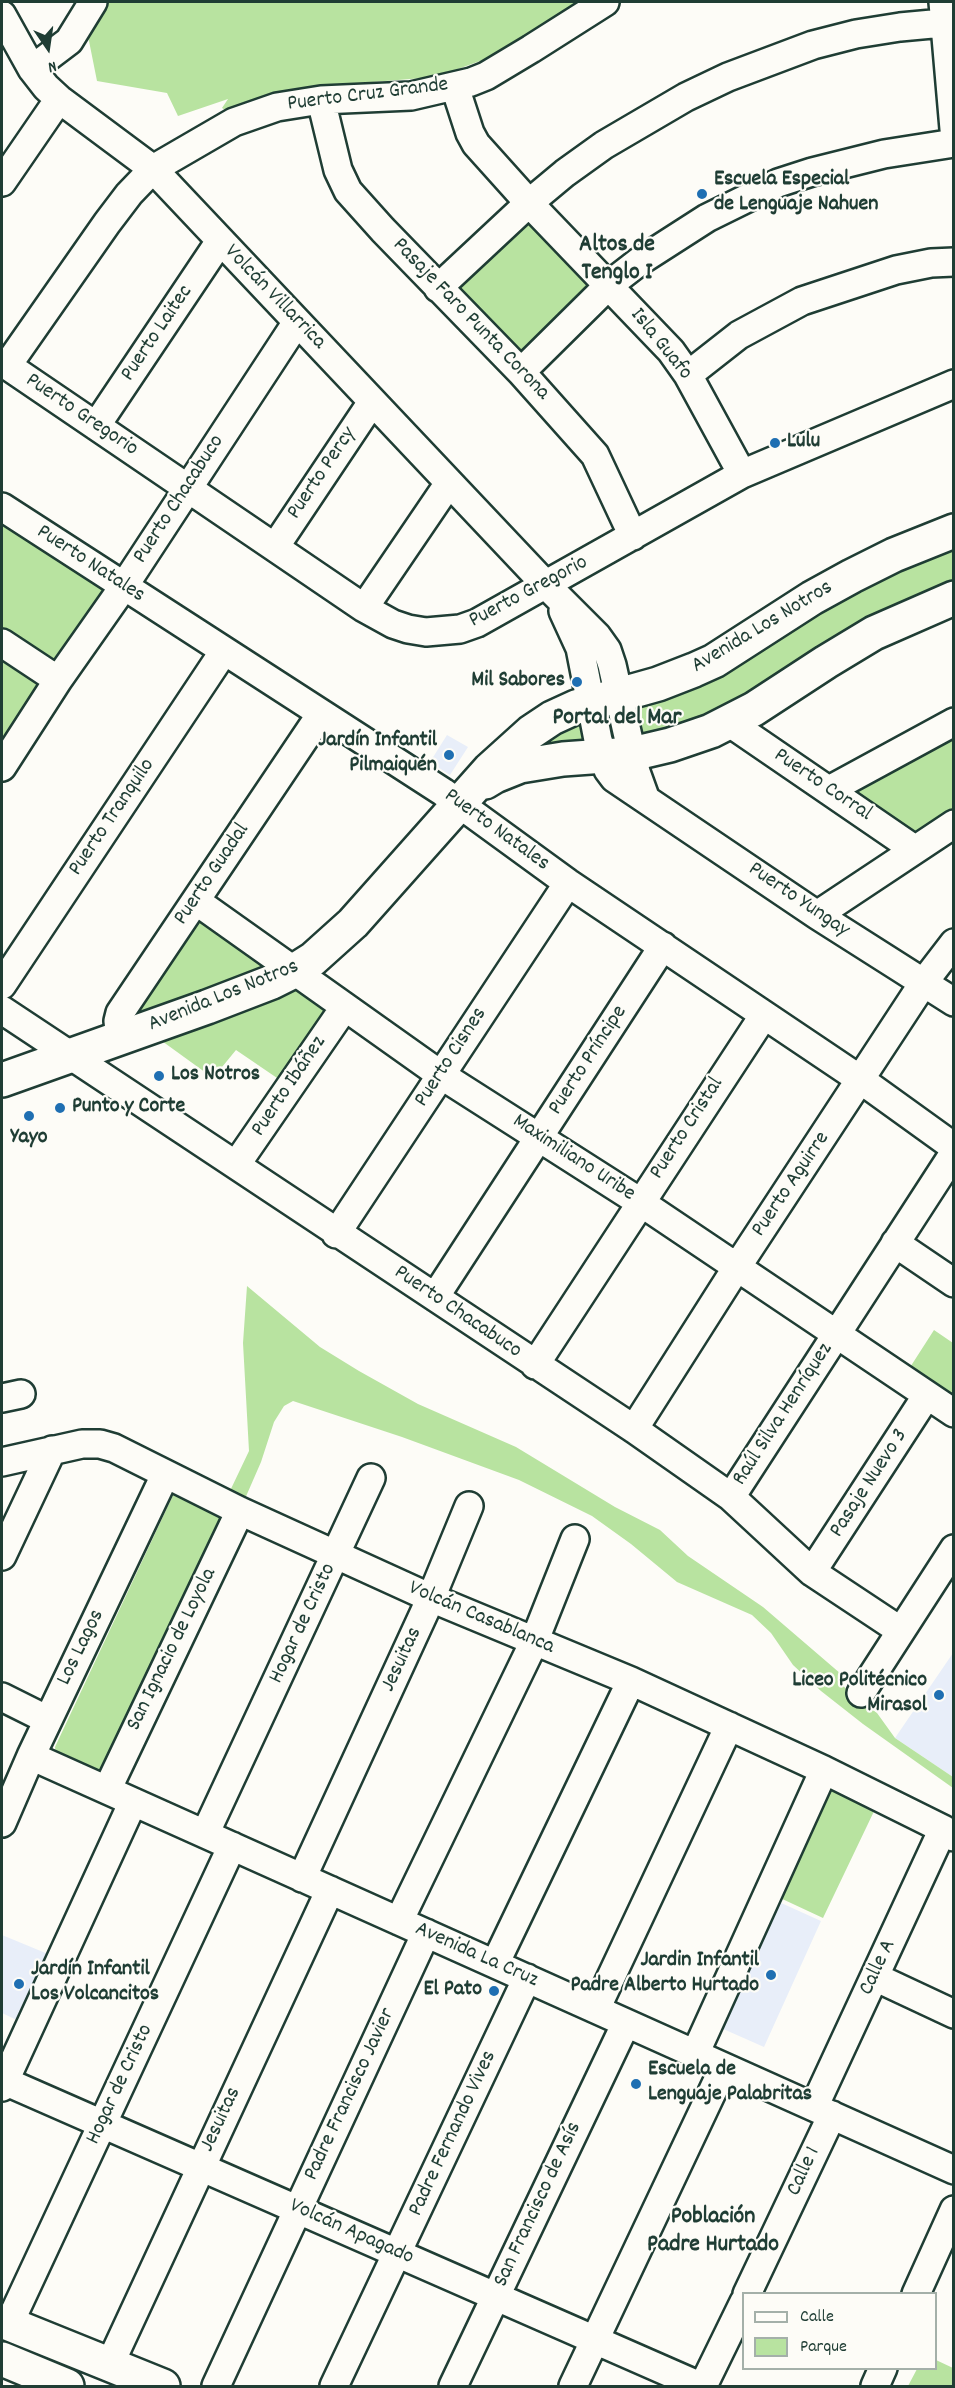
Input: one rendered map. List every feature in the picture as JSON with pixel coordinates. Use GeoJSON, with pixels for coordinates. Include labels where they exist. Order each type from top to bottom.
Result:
{"type":"FeatureCollection","features":[{"type":"Feature","properties":{"kind":"main road","name":"Avenida Los Notros"},"geometry":{"type":"LineString","coordinates":[[2,1080],[251,991],[294,971],[313,959],[353,923],[523,737],[552,718],[681,675],[714,661],[812,598],[852,576],[894,555],[954,531]]}},
{"type":"Feature","properties":{"kind":"main road","name":"Avenida Los Notros"},"geometry":{"type":"LineString","coordinates":[[459,805],[495,776],[513,768],[542,761],[617,755],[693,738],[730,723],[847,649],[903,619],[954,598]]}},
{"type":"Feature","properties":{"kind":"main road"},"geometry":{"type":"LineString","coordinates":[[5,2323],[163,2386]]}},
{"type":"Feature","properties":{"kind":"main road"},"geometry":{"type":"LineString","coordinates":[[2,2359],[67,2386]]}},
{"type":"Feature","properties":{"kind":"street"},"geometry":{"type":"LineString","coordinates":[[32,69],[69,41],[93,2]]}},
{"type":"Feature","properties":{"kind":"street","name":"Puerto Cruz Grande"},"geometry":{"type":"LineString","coordinates":[[4,364],[129,194],[153,169],[234,122],[277,107],[321,100],[398,97],[455,87],[486,76],[605,2]]}},
{"type":"Feature","properties":{"kind":"street","name":"Volcán Villarrica"},"geometry":{"type":"LineString","coordinates":[[2,15],[32,69],[59,99],[153,169],[602,643],[612,665],[604,699],[617,755]]}},
{"type":"Feature","properties":{"kind":"street"},"geometry":{"type":"LineString","coordinates":[[438,288],[529,203],[604,145],[686,97],[728,77],[813,45],[947,15],[954,129]]}},
{"type":"Feature","properties":{"kind":"street","name":"Isla Guafo"},"geometry":{"type":"LineString","coordinates":[[455,87],[470,133],[476,144],[529,203],[671,351],[688,375],[742,474]]}},
{"type":"Feature","properties":{"kind":"street"},"geometry":{"type":"LineString","coordinates":[[2,182],[59,99]]}},
{"type":"Feature","properties":{"kind":"street","name":"Pasaje Faro Punta Corona"},"geometry":{"type":"LineString","coordinates":[[321,100],[338,170],[348,191],[438,288],[521,372],[595,455],[633,536]]}},
{"type":"Feature","properties":{"kind":"street"},"geometry":{"type":"LineString","coordinates":[[521,372],[609,285],[648,255],[707,218],[778,183],[812,172],[884,154],[954,143]]}},
{"type":"Feature","properties":{"kind":"street","name":"Puerto Laitec"},"geometry":{"type":"LineString","coordinates":[[96,426],[220,242]]}},
{"type":"Feature","properties":{"kind":"street"},"geometry":{"type":"LineString","coordinates":[[688,375],[740,335],[802,301],[896,270],[931,263],[954,262]]}},
{"type":"Feature","properties":{"kind":"street","name":"Puerto Chacabuco"},"geometry":{"type":"LineString","coordinates":[[2,767],[297,322]]}},
{"type":"Feature","properties":{"kind":"street","name":"Puerto Gregorio"},"geometry":{"type":"LineString","coordinates":[[4,364],[364,608],[393,624],[408,629],[442,632],[477,623],[742,474],[954,384]]}},
{"type":"Feature","properties":{"kind":"street","name":"Puerto Percy"},"geometry":{"type":"LineString","coordinates":[[275,547],[372,402]]}},
{"type":"Feature","properties":{"kind":"street"},"geometry":{"type":"LineString","coordinates":[[364,608],[449,483]]}},
{"type":"Feature","properties":{"kind":"street","name":"Puerto Natales"},"geometry":{"type":"LineString","coordinates":[[2,507],[459,805],[568,883],[861,1080],[954,1147]]}},
{"type":"Feature","properties":{"kind":"street"},"geometry":{"type":"LineString","coordinates":[[2,643],[58,680]]}},
{"type":"Feature","properties":{"kind":"street","name":"Puerto Tranquilo"},"geometry":{"type":"LineString","coordinates":[[2,985],[224,651]]}},
{"type":"Feature","properties":{"kind":"street","name":"Puerto Guadal"},"geometry":{"type":"LineString","coordinates":[[120,1039],[118,1027],[120,1013],[321,714]]}},
{"type":"Feature","properties":{"kind":"street"},"geometry":{"type":"LineString","coordinates":[[829,790],[954,722]]}},
{"type":"Feature","properties":{"kind":"street","name":"Puerto Corral"},"geometry":{"type":"LineString","coordinates":[[730,723],[915,849]]}},
{"type":"Feature","properties":{"kind":"street","name":"Puerto Yungay"},"geometry":{"type":"LineString","coordinates":[[617,755],[614,778],[817,915],[954,1002]]}},
{"type":"Feature","properties":{"kind":"street"},"geometry":{"type":"LineString","coordinates":[[817,915],[954,824]]}},
{"type":"Feature","properties":{"kind":"street","name":"Puerto Cisnes"},"geometry":{"type":"LineString","coordinates":[[336,1234],[568,883]]}},
{"type":"Feature","properties":{"kind":"street","name":"Maximiliano Uribe"},"geometry":{"type":"LineString","coordinates":[[196,901],[441,1075],[640,1202],[954,1413]]}},
{"type":"Feature","properties":{"kind":"street","name":"Puerto Aguirre"},"geometry":{"type":"LineString","coordinates":[[634,1429],[924,982],[954,943]]}},
{"type":"Feature","properties":{"kind":"street","name":"Puerto Príncipe"},"geometry":{"type":"LineString","coordinates":[[435,1297],[663,946]]}},
{"type":"Feature","properties":{"kind":"street","name":"Puerto Ibáñez"},"geometry":{"type":"LineString","coordinates":[[236,1166],[344,1008]]}},
{"type":"Feature","properties":{"kind":"street","name":"Puerto Chacabuco"},"geometry":{"type":"LineString","coordinates":[[2,1011],[634,1429],[731,1497],[813,1572],[901,1631]]}},
{"type":"Feature","properties":{"kind":"street","name":"Puerto Cristal"},"geometry":{"type":"LineString","coordinates":[[535,1365],[764,1015]]}},
{"type":"Feature","properties":{"kind":"street","name":"Raúl Silva Henríquez"},"geometry":{"type":"LineString","coordinates":[[731,1497],[954,1153]]}},
{"type":"Feature","properties":{"kind":"street"},"geometry":{"type":"LineString","coordinates":[[895,1243],[954,1283]]}},
{"type":"Feature","properties":{"kind":"street","name":"Pasaje Nuevo 3"},"geometry":{"type":"LineString","coordinates":[[813,1572],[927,1395]]}},
{"type":"Feature","properties":{"kind":"street","name":"Volcán Casablanca"},"geometry":{"type":"LineString","coordinates":[[2,1462],[52,1450],[100,1444],[114,1448],[240,1511],[431,1598],[632,1681],[824,1770],[949,1833]]}},
{"type":"Feature","properties":{"kind":"street"},"geometry":{"type":"LineString","coordinates":[[2,1556],[52,1450]]}},
{"type":"Feature","properties":{"kind":"street","name":"Los Lagos"},"geometry":{"type":"LineString","coordinates":[[2,1819],[165,1475]]}},
{"type":"Feature","properties":{"kind":"street","name":"Hogar de Cristo"},"geometry":{"type":"LineString","coordinates":[[205,1834],[371,1478]]}},
{"type":"Feature","properties":{"kind":"street","name":"Jesuitas"},"geometry":{"type":"LineString","coordinates":[[302,1878],[431,1598],[469,1506]]}},
{"type":"Feature","properties":{"kind":"street","name":"San Ignacio de Loyola"},"geometry":{"type":"LineString","coordinates":[[106,1790],[240,1511]]}},
{"type":"Feature","properties":{"kind":"street"},"geometry":{"type":"LineString","coordinates":[[399,1921],[534,1642],[575,1539]]}},
{"type":"Feature","properties":{"kind":"street"},"geometry":{"type":"LineString","coordinates":[[861,1693],[954,1550]]}},
{"type":"Feature","properties":{"kind":"street"},"geometry":{"type":"LineString","coordinates":[[495,1964],[632,1681]]}},
{"type":"Feature","properties":{"kind":"street"},"geometry":{"type":"LineString","coordinates":[[2,1697],[48,1720]]}},
{"type":"Feature","properties":{"kind":"street"},"geometry":{"type":"LineString","coordinates":[[596,2009],[729,1726]]}},
{"type":"Feature","properties":{"kind":"street","name":"Avenida La Cruz"},"geometry":{"type":"LineString","coordinates":[[31,1756],[954,2170]]}},
{"type":"Feature","properties":{"kind":"street"},"geometry":{"type":"LineString","coordinates":[[695,2054],[824,1770]]}},
{"type":"Feature","properties":{"kind":"street"},"geometry":{"type":"LineString","coordinates":[[2,2082],[133,1802]]}},
{"type":"Feature","properties":{"kind":"street","name":"Calle A"},"geometry":{"type":"LineString","coordinates":[[823,2111],[875,1977],[949,1833]]}},
{"type":"Feature","properties":{"kind":"street","name":"Hogar de Cristo"},"geometry":{"type":"LineString","coordinates":[[5,2323],[103,2124],[232,1846]]}},
{"type":"Feature","properties":{"kind":"street","name":"Jesuitas"},"geometry":{"type":"LineString","coordinates":[[116,2351],[330,1890]]}},
{"type":"Feature","properties":{"kind":"street","name":"Padre Francisco Javier"},"geometry":{"type":"LineString","coordinates":[[216,2386],[426,1933]]}},
{"type":"Feature","properties":{"kind":"street"},"geometry":{"type":"LineString","coordinates":[[875,1977],[954,2014]]}},
{"type":"Feature","properties":{"kind":"street","name":"Padre Fernando Vives"},"geometry":{"type":"LineString","coordinates":[[334,2386],[527,1978]]}},
{"type":"Feature","properties":{"kind":"street","name":"San Francisco de Asís"},"geometry":{"type":"LineString","coordinates":[[453,2386],[626,2023]]}},
{"type":"Feature","properties":{"kind":"street"},"geometry":{"type":"LineString","coordinates":[[573,2386],[724,2067]]}},
{"type":"Feature","properties":{"kind":"street","name":"Volcán Apagado"},"geometry":{"type":"LineString","coordinates":[[2,2082],[702,2386]]}},
{"type":"Feature","properties":{"kind":"street","name":"Calle 1"},"geometry":{"type":"LineString","coordinates":[[748,2292],[823,2111]]}},
{"type":"Feature","properties":{"kind":"street"},"geometry":{"type":"LineString","coordinates":[[917,2292],[954,2210]]}},
{"type":"Feature","properties":{"kind":"street"},"geometry":{"type":"LineString","coordinates":[[702,2386],[742,2305]]}},
{"type":"Feature","properties":{"kind":"street"},"geometry":{"type":"LineString","coordinates":[[875,2386],[882,2370]]}},
{"type":"Feature","properties":{"kind":"shaded area","name":"Jardín Infantil Pilmaiquén"},"geometry":{"type":"Polygon","coordinates":[[[447,735],[468,747],[450,775],[430,762],[447,735]]]}},
{"type":"Feature","properties":{"kind":"shaded area","name":"Liceo Politécnico Mirasol"},"geometry":{"type":"Polygon","coordinates":[[[953,1653],[953,1777],[895,1738],[953,1653]]]}},
{"type":"Feature","properties":{"kind":"shaded area","name":"Jardin Infantil Padre Alberto Hurtado"},"geometry":{"type":"Polygon","coordinates":[[[779,1902],[821,1921],[764,2047],[721,2028],[779,1902]]]}},
{"type":"Feature","properties":{"kind":"shaded area","name":"Jardín Infantil Los Volcancitos"},"geometry":{"type":"Polygon","coordinates":[[[2,1935],[48,1954],[21,2022],[2,2013],[2,1935]]]}},
{"type":"Feature","properties":{"kind":"green space"},"geometry":{"type":"Polygon","coordinates":[[[105,2],[582,2],[491,57],[436,77],[309,87],[264,96],[227,111],[222,108],[228,99],[178,116],[167,93],[97,81],[87,31],[105,2]]]}},
{"type":"Feature","properties":{"kind":"green space"},"geometry":{"type":"Polygon","coordinates":[[[527,219],[595,287],[594,293],[516,357],[453,282],[527,219]]]}},
{"type":"Feature","properties":{"kind":"green space"},"geometry":{"type":"Polygon","coordinates":[[[2,516],[103,587],[105,594],[59,659],[47,659],[2,635],[2,516]]]}},
{"type":"Feature","properties":{"kind":"green space"},"geometry":{"type":"Polygon","coordinates":[[[953,541],[953,588],[779,682],[645,744],[632,716],[635,700],[806,612],[953,541]]]}},
{"type":"Feature","properties":{"kind":"green space"},"geometry":{"type":"Polygon","coordinates":[[[2,653],[37,678],[39,690],[2,747],[2,653]]]}},
{"type":"Feature","properties":{"kind":"green space"},"geometry":{"type":"Polygon","coordinates":[[[581,713],[593,748],[503,760],[581,713]]]}},
{"type":"Feature","properties":{"kind":"green space"},"geometry":{"type":"Polygon","coordinates":[[[953,732],[953,818],[913,838],[846,794],[953,732]]]}},
{"type":"Feature","properties":{"kind":"green space"},"geometry":{"type":"Polygon","coordinates":[[[197,914],[271,967],[132,1027],[128,1013],[197,914]]]}},
{"type":"Feature","properties":{"kind":"green space"},"geometry":{"type":"Polygon","coordinates":[[[293,982],[328,1004],[326,1020],[280,1080],[236,1050],[213,1078],[155,1036],[293,982]]]}},
{"type":"Feature","properties":{"kind":"green space"},"geometry":{"type":"Polygon","coordinates":[[[247,1286],[320,1347],[359,1371],[418,1404],[516,1447],[615,1507],[660,1530],[688,1556],[763,1607],[841,1674],[843,1685],[848,1692],[877,1713],[895,1738],[953,1777],[953,1788],[821,1691],[793,1665],[771,1633],[752,1615],[677,1582],[631,1544],[592,1516],[519,1480],[402,1437],[293,1401],[284,1406],[274,1422],[261,1462],[244,1501],[229,1493],[249,1451],[243,1343],[247,1286]]]}},
{"type":"Feature","properties":{"kind":"green space"},"geometry":{"type":"Polygon","coordinates":[[[934,1330],[953,1343],[953,1406],[907,1372],[934,1330]]]}},
{"type":"Feature","properties":{"kind":"green space"},"geometry":{"type":"Polygon","coordinates":[[[175,1491],[225,1514],[101,1774],[56,1756],[55,1747],[175,1491]]]}},
{"type":"Feature","properties":{"kind":"green space"},"geometry":{"type":"Polygon","coordinates":[[[832,1784],[877,1805],[823,1918],[778,1897],[832,1784]]]}},
{"type":"Feature","properties":{"kind":"green space"},"geometry":{"type":"Polygon","coordinates":[[[937,2360],[953,2368],[953,2386],[908,2386],[916,2370],[937,2370],[937,2360]]]}},
{"type":"Feature","properties":{"kind":"place","name":"Escuela Especial de Lenguaje Nahuen"},"geometry":{"type":"Point","coordinates":[702,194]}},
{"type":"Feature","properties":{"kind":"place","name":"Lulu"},"geometry":{"type":"Point","coordinates":[775,443]}},
{"type":"Feature","properties":{"kind":"place","name":"Mil Sabores"},"geometry":{"type":"Point","coordinates":[577,682]}},
{"type":"Feature","properties":{"kind":"place","name":"Jardín Infantil Pilmaiquén"},"geometry":{"type":"Point","coordinates":[449,755]}},
{"type":"Feature","properties":{"kind":"place","name":"Los Notros"},"geometry":{"type":"Point","coordinates":[159,1076]}},
{"type":"Feature","properties":{"kind":"place","name":"Punto y Corte"},"geometry":{"type":"Point","coordinates":[60,1108]}},
{"type":"Feature","properties":{"kind":"place","name":"Yayo"},"geometry":{"type":"Point","coordinates":[29,1116]}},
{"type":"Feature","properties":{"kind":"place","name":"Liceo Politécnico Mirasol"},"geometry":{"type":"Point","coordinates":[939,1695]}},
{"type":"Feature","properties":{"kind":"place","name":"Jardin Infantil Padre Alberto Hurtado"},"geometry":{"type":"Point","coordinates":[771,1975]}},
{"type":"Feature","properties":{"kind":"place","name":"Jardín Infantil Los Volcancitos"},"geometry":{"type":"Point","coordinates":[19,1984]}},
{"type":"Feature","properties":{"kind":"place","name":"El Pato"},"geometry":{"type":"Point","coordinates":[494,1991]}},
{"type":"Feature","properties":{"kind":"place","name":"Escuela de Lenguaje Palabritas"},"geometry":{"type":"Point","coordinates":[636,2084]}},
{"type":"Feature","properties":{"kind":"district","name":"Altos de Tenglo I"},"geometry":{"type":"Point","coordinates":[617,261]}},
{"type":"Feature","properties":{"kind":"district","name":"Portal del Mar"},"geometry":{"type":"Point","coordinates":[617,720]}},
{"type":"Feature","properties":{"kind":"district","name":"Población Padre Hurtado"},"geometry":{"type":"Point","coordinates":[713,2233]}}]}
